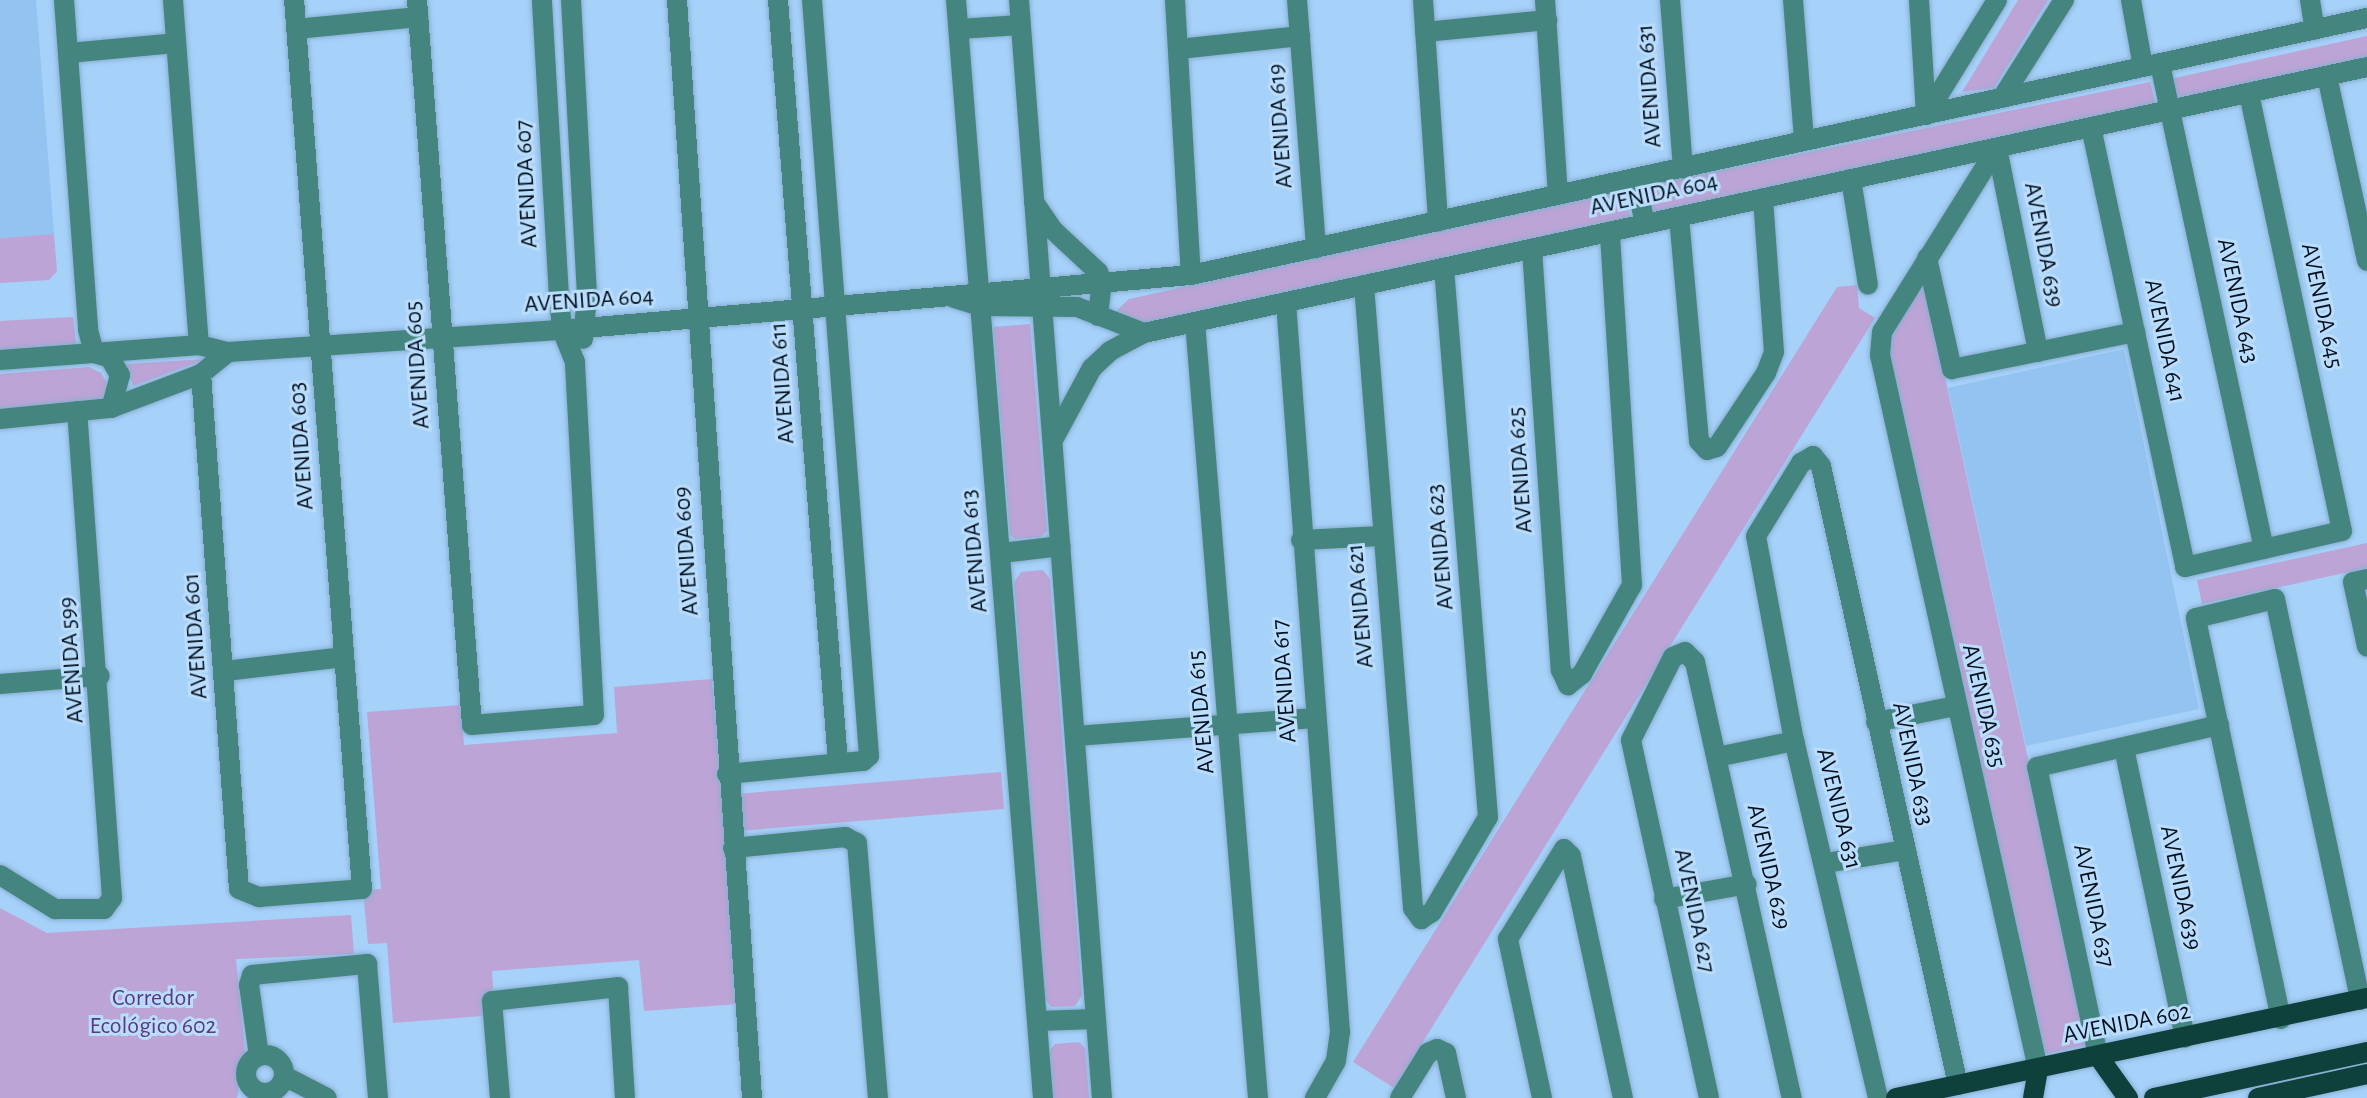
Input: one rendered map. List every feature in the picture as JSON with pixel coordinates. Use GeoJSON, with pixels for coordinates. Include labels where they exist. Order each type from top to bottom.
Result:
{"type":"FeatureCollection","features":[{"type":"Feature","properties":{"kind":"main road","name":"AVENIDA 602"},"geometry":{"type":"LineString","coordinates":[[1896,1098],[2364,999]]}},
{"type":"Feature","properties":{"kind":"main road"},"geometry":{"type":"LineString","coordinates":[[2154,1098],[2367,1052]]}},
{"type":"Feature","properties":{"kind":"main road"},"geometry":{"type":"LineString","coordinates":[[2098,1056],[2128,1098]]}},
{"type":"Feature","properties":{"kind":"main road"},"geometry":{"type":"LineString","coordinates":[[2033,1098],[2038,1069]]}},
{"type":"Feature","properties":{"kind":"main road"},"geometry":{"type":"LineString","coordinates":[[2258,1098],[2367,1074]]}},
{"type":"Feature","properties":{"kind":"street"},"geometry":{"type":"LineString","coordinates":[[64,0],[85,297],[94,353],[110,358],[120,375],[111,408]]}},
{"type":"Feature","properties":{"kind":"street"},"geometry":{"type":"LineString","coordinates":[[173,0],[199,345]]}},
{"type":"Feature","properties":{"kind":"street","name":"AVENIDA 603"},"geometry":{"type":"LineString","coordinates":[[243,894],[362,889],[294,0]]}},
{"type":"Feature","properties":{"kind":"street","name":"AVENIDA 607"},"geometry":{"type":"LineString","coordinates":[[542,0],[562,330],[575,362],[594,715]]}},
{"type":"Feature","properties":{"kind":"street","name":"AVENIDA 607"},"geometry":{"type":"LineString","coordinates":[[571,0],[587,327],[575,362]]}},
{"type":"Feature","properties":{"kind":"street","name":"AVENIDA 609"},"geometry":{"type":"LineString","coordinates":[[677,0],[727,774],[752,1098]]}},
{"type":"Feature","properties":{"kind":"street","name":"AVENIDA 611"},"geometry":{"type":"LineString","coordinates":[[778,0],[838,763]]}},
{"type":"Feature","properties":{"kind":"street"},"geometry":{"type":"LineString","coordinates":[[727,774],[868,759],[812,0]]}},
{"type":"Feature","properties":{"kind":"street","name":"AVENIDA 613"},"geometry":{"type":"LineString","coordinates":[[956,0],[1043,1098]]}},
{"type":"Feature","properties":{"kind":"street"},"geometry":{"type":"LineString","coordinates":[[1019,0],[1102,1098]]}},
{"type":"Feature","properties":{"kind":"street"},"geometry":{"type":"LineString","coordinates":[[1175,0],[1191,275]]}},
{"type":"Feature","properties":{"kind":"street","name":"AVENIDA 619"},"geometry":{"type":"LineString","coordinates":[[1297,0],[1316,248]]}},
{"type":"Feature","properties":{"kind":"street"},"geometry":{"type":"LineString","coordinates":[[1423,0],[1438,221]]}},
{"type":"Feature","properties":{"kind":"street","name":"AVENIDA 631"},"geometry":{"type":"LineString","coordinates":[[1670,0],[1683,168]]}},
{"type":"Feature","properties":{"kind":"street"},"geometry":{"type":"LineString","coordinates":[[1793,0],[1804,141]]}},
{"type":"Feature","properties":{"kind":"street"},"geometry":{"type":"LineString","coordinates":[[1919,0],[1926,115]]}},
{"type":"Feature","properties":{"kind":"street"},"geometry":{"type":"LineString","coordinates":[[1926,115],[1997,0]]}},
{"type":"Feature","properties":{"kind":"street"},"geometry":{"type":"LineString","coordinates":[[2002,98],[2064,0]]}},
{"type":"Feature","properties":{"kind":"street","name":"AVENIDA 643"},"geometry":{"type":"LineString","coordinates":[[2131,0],[2170,110],[2264,549]]}},
{"type":"Feature","properties":{"kind":"street"},"geometry":{"type":"LineString","coordinates":[[2310,0],[2315,30]]}},
{"type":"Feature","properties":{"kind":"street"},"geometry":{"type":"LineString","coordinates":[[296,29],[417,8]]}},
{"type":"Feature","properties":{"kind":"street","name":"AVENIDA 605"},"geometry":{"type":"LineString","coordinates":[[417,8],[472,725],[594,715]]}},
{"type":"Feature","properties":{"kind":"street"},"geometry":{"type":"LineString","coordinates":[[1425,32],[1546,10],[1558,195]]}},
{"type":"Feature","properties":{"kind":"street","name":"AVENIDA 604"},"geometry":{"type":"LineString","coordinates":[[0,360],[199,345],[228,352],[562,330],[836,305],[1041,296],[1102,282],[1191,275],[2367,18]]}},
{"type":"Feature","properties":{"kind":"street"},"geometry":{"type":"LineString","coordinates":[[959,29],[1020,25]]}},
{"type":"Feature","properties":{"kind":"street"},"geometry":{"type":"LineString","coordinates":[[1179,49],[1300,36]]}},
{"type":"Feature","properties":{"kind":"street"},"geometry":{"type":"LineString","coordinates":[[68,53],[176,43]]}},
{"type":"Feature","properties":{"kind":"street","name":"AVENIDA 604"},"geometry":{"type":"LineString","coordinates":[[1041,296],[1144,333],[2367,67]]}},
{"type":"Feature","properties":{"kind":"street"},"geometry":{"type":"LineString","coordinates":[[2327,76],[2367,261]]}},
{"type":"Feature","properties":{"kind":"street","name":"AVENIDA 645"},"geometry":{"type":"LineString","coordinates":[[2249,93],[2342,531],[2264,549]]}},
{"type":"Feature","properties":{"kind":"street","name":"AVENIDA 641"},"geometry":{"type":"LineString","coordinates":[[2091,127],[2185,567],[2264,549]]}},
{"type":"Feature","properties":{"kind":"street"},"geometry":{"type":"LineString","coordinates":[[1997,148],[1927,258],[1950,366],[1958,370],[2135,332]]}},
{"type":"Feature","properties":{"kind":"street","name":"AVENIDA 639"},"geometry":{"type":"LineString","coordinates":[[1997,148],[2038,352]]}},
{"type":"Feature","properties":{"kind":"street"},"geometry":{"type":"LineString","coordinates":[[1635,178],[1645,224]]}},
{"type":"Feature","properties":{"kind":"street"},"geometry":{"type":"LineString","coordinates":[[1851,179],[1868,285]]}},
{"type":"Feature","properties":{"kind":"street"},"geometry":{"type":"LineString","coordinates":[[1679,217],[1699,441],[1707,450],[1717,447],[1766,373],[1774,352],[1763,198]]}},
{"type":"Feature","properties":{"kind":"street"},"geometry":{"type":"LineString","coordinates":[[1034,202],[1102,282],[1098,316]]}},
{"type":"Feature","properties":{"kind":"street","name":"AVENIDA 625"},"geometry":{"type":"LineString","coordinates":[[1532,249],[1561,670],[1568,685],[1582,674],[1631,592],[1610,232]]}},
{"type":"Feature","properties":{"kind":"street","name":"AVENIDA 635"},"geometry":{"type":"LineString","coordinates":[[1927,258],[1882,332],[1880,355],[1955,706],[2038,1069]]}},
{"type":"Feature","properties":{"kind":"street","name":"AVENIDA 623"},"geometry":{"type":"LineString","coordinates":[[1421,919],[1432,912],[1487,822],[1444,268]]}},
{"type":"Feature","properties":{"kind":"street","name":"AVENIDA 621"},"geometry":{"type":"LineString","coordinates":[[1364,285],[1381,536],[1413,908],[1421,919]]}},
{"type":"Feature","properties":{"kind":"street","name":"AVENIDA 617"},"geometry":{"type":"LineString","coordinates":[[1286,302],[1338,1055],[1315,1098]]}},
{"type":"Feature","properties":{"kind":"street","name":"AVENIDA 615"},"geometry":{"type":"LineString","coordinates":[[1195,322],[1258,1098]]}},
{"type":"Feature","properties":{"kind":"street"},"geometry":{"type":"LineString","coordinates":[[1053,440],[1092,368],[1110,351],[1144,333]]}},
{"type":"Feature","properties":{"kind":"street"},"geometry":{"type":"LineString","coordinates":[[0,419],[111,408],[201,374],[228,352]]}},
{"type":"Feature","properties":{"kind":"street","name":"AVENIDA 601"},"geometry":{"type":"LineString","coordinates":[[201,374],[243,894]]}},
{"type":"Feature","properties":{"kind":"street","name":"AVENIDA 599"},"geometry":{"type":"LineString","coordinates":[[0,875],[55,909],[109,906],[100,676],[77,411]]}},
{"type":"Feature","properties":{"kind":"street","name":"AVENIDA 631"},"geometry":{"type":"LineString","coordinates":[[1813,456],[1801,463],[1756,532],[1794,741],[1826,863],[1878,1098]]}},
{"type":"Feature","properties":{"kind":"street","name":"AVENIDA 633"},"geometry":{"type":"LineString","coordinates":[[1813,456],[1821,466],[1958,1085]]}},
{"type":"Feature","properties":{"kind":"street"},"geometry":{"type":"LineString","coordinates":[[1301,540],[1381,536]]}},
{"type":"Feature","properties":{"kind":"street"},"geometry":{"type":"LineString","coordinates":[[1002,553],[1061,546]]}},
{"type":"Feature","properties":{"kind":"street"},"geometry":{"type":"LineString","coordinates":[[2360,581],[2367,647]]}},
{"type":"Feature","properties":{"kind":"street"},"geometry":{"type":"LineString","coordinates":[[2281,1019],[2196,618],[2275,599],[2364,999]]}},
{"type":"Feature","properties":{"kind":"street","name":"AVENIDA 627"},"geometry":{"type":"LineString","coordinates":[[1685,652],[1673,657],[1632,735],[1664,899],[1709,1098]]}},
{"type":"Feature","properties":{"kind":"street","name":"AVENIDA 629"},"geometry":{"type":"LineString","coordinates":[[1685,652],[1695,662],[1747,884],[1792,1098]]}},
{"type":"Feature","properties":{"kind":"street"},"geometry":{"type":"LineString","coordinates":[[225,671],[344,657]]}},
{"type":"Feature","properties":{"kind":"street"},"geometry":{"type":"LineString","coordinates":[[0,684],[100,676]]}},
{"type":"Feature","properties":{"kind":"street"},"geometry":{"type":"LineString","coordinates":[[1876,722],[1955,706]]}},
{"type":"Feature","properties":{"kind":"street"},"geometry":{"type":"LineString","coordinates":[[1076,736],[1314,718]]}},
{"type":"Feature","properties":{"kind":"street"},"geometry":{"type":"LineString","coordinates":[[2124,748],[2219,725]]}},
{"type":"Feature","properties":{"kind":"street"},"geometry":{"type":"LineString","coordinates":[[1717,757],[1794,741]]}},
{"type":"Feature","properties":{"kind":"street","name":"AVENIDA 639"},"geometry":{"type":"LineString","coordinates":[[2124,748],[2185,1038]]}},
{"type":"Feature","properties":{"kind":"street","name":"AVENIDA 637"},"geometry":{"type":"LineString","coordinates":[[2098,1056],[2037,767],[2124,748]]}},
{"type":"Feature","properties":{"kind":"street"},"geometry":{"type":"LineString","coordinates":[[733,848],[855,839],[878,1098]]}},
{"type":"Feature","properties":{"kind":"street"},"geometry":{"type":"LineString","coordinates":[[1542,1098],[1508,936],[1564,849],[1571,856],[1623,1098]]}},
{"type":"Feature","properties":{"kind":"street"},"geometry":{"type":"LineString","coordinates":[[1826,863],[1905,850]]}},
{"type":"Feature","properties":{"kind":"street"},"geometry":{"type":"LineString","coordinates":[[1664,899],[1747,884]]}},
{"type":"Feature","properties":{"kind":"street"},"geometry":{"type":"LineString","coordinates":[[284,1076],[273,1091],[251,1093],[247,1071],[259,1056],[249,985],[252,975],[367,964],[378,1098]]}},
{"type":"Feature","properties":{"kind":"street"},"geometry":{"type":"LineString","coordinates":[[500,1098],[492,1001],[618,987],[625,1098]]}},
{"type":"Feature","properties":{"kind":"street"},"geometry":{"type":"LineString","coordinates":[[1038,1021],[1095,1019]]}},
{"type":"Feature","properties":{"kind":"street"},"geometry":{"type":"LineString","coordinates":[[1400,1098],[1428,1053],[1437,1049],[1446,1053],[1456,1098]]}},
{"type":"Feature","properties":{"kind":"street"},"geometry":{"type":"LineString","coordinates":[[259,1056],[277,1059],[284,1076],[327,1098]]}},
{"type":"Feature","properties":{"kind":"shaded area"},"geometry":{"type":"Polygon","coordinates":[[[0,0],[36,0],[54,234],[0,238],[0,0]]]}},
{"type":"Feature","properties":{"kind":"shaded area"},"geometry":{"type":"Polygon","coordinates":[[[2124,349],[2199,709],[2026,746],[1948,388],[2124,349]]]}},
{"type":"Feature","properties":{"kind":"green space"},"geometry":{"type":"Polygon","coordinates":[[[2018,0],[2048,0],[1994,88],[1962,92],[2018,0]]]}},
{"type":"Feature","properties":{"kind":"green space"},"geometry":{"type":"Polygon","coordinates":[[[2367,36],[2367,58],[2175,100],[2170,79],[2367,36]]]}},
{"type":"Feature","properties":{"kind":"green space"},"geometry":{"type":"Polygon","coordinates":[[[2150,82],[2156,105],[1651,216],[1644,186],[2150,82]]]}},
{"type":"Feature","properties":{"kind":"green space"},"geometry":{"type":"Polygon","coordinates":[[[1624,190],[1631,220],[1140,327],[1113,314],[1129,299],[1624,190]]]}},
{"type":"Feature","properties":{"kind":"green space"},"geometry":{"type":"Polygon","coordinates":[[[54,234],[57,271],[49,280],[0,283],[0,238],[54,234]]]}},
{"type":"Feature","properties":{"kind":"green space"},"geometry":{"type":"Polygon","coordinates":[[[1923,276],[2090,1044],[2042,1055],[1887,343],[1923,276]]]}},
{"type":"Feature","properties":{"kind":"green space"},"geometry":{"type":"Polygon","coordinates":[[[1857,285],[1859,308],[1875,318],[1394,1088],[1353,1062],[1837,287],[1857,285]]]}},
{"type":"Feature","properties":{"kind":"green space"},"geometry":{"type":"Polygon","coordinates":[[[73,317],[77,350],[0,356],[0,321],[73,317]]]}},
{"type":"Feature","properties":{"kind":"green space"},"geometry":{"type":"Polygon","coordinates":[[[1030,324],[1047,531],[1041,537],[1015,539],[1010,535],[993,327],[1030,324]]]}},
{"type":"Feature","properties":{"kind":"green space"},"geometry":{"type":"Polygon","coordinates":[[[206,359],[133,386],[126,364],[206,359]]]}},
{"type":"Feature","properties":{"kind":"green space"},"geometry":{"type":"Polygon","coordinates":[[[89,367],[101,373],[107,383],[103,398],[93,406],[0,413],[0,374],[89,367]]]}},
{"type":"Feature","properties":{"kind":"green space"},"geometry":{"type":"Polygon","coordinates":[[[2367,543],[2367,568],[2202,604],[2197,580],[2367,543]]]}},
{"type":"Feature","properties":{"kind":"green space"},"geometry":{"type":"Polygon","coordinates":[[[1043,570],[1050,579],[1082,995],[1075,1006],[1051,1007],[1044,998],[1014,582],[1021,572],[1043,570]]]}},
{"type":"Feature","properties":{"kind":"green space"},"geometry":{"type":"Polygon","coordinates":[[[712,679],[738,1004],[644,1011],[639,960],[492,971],[495,1015],[393,1023],[387,943],[368,944],[363,890],[381,889],[367,712],[461,705],[464,745],[617,733],[614,687],[712,679]]]}},
{"type":"Feature","properties":{"kind":"green space"},"geometry":{"type":"Polygon","coordinates":[[[1001,772],[1004,809],[739,831],[736,794],[1001,772]]]}},
{"type":"Feature","properties":{"kind":"green space","name":"Corredor Ecológico 602"},"geometry":{"type":"Polygon","coordinates":[[[0,908],[47,933],[351,915],[354,954],[236,959],[245,1051],[237,1098],[0,1098],[0,908]]]}},
{"type":"Feature","properties":{"kind":"green space"},"geometry":{"type":"Polygon","coordinates":[[[1079,1042],[1085,1048],[1089,1098],[1053,1098],[1050,1050],[1055,1044],[1079,1042]]]}}]}
